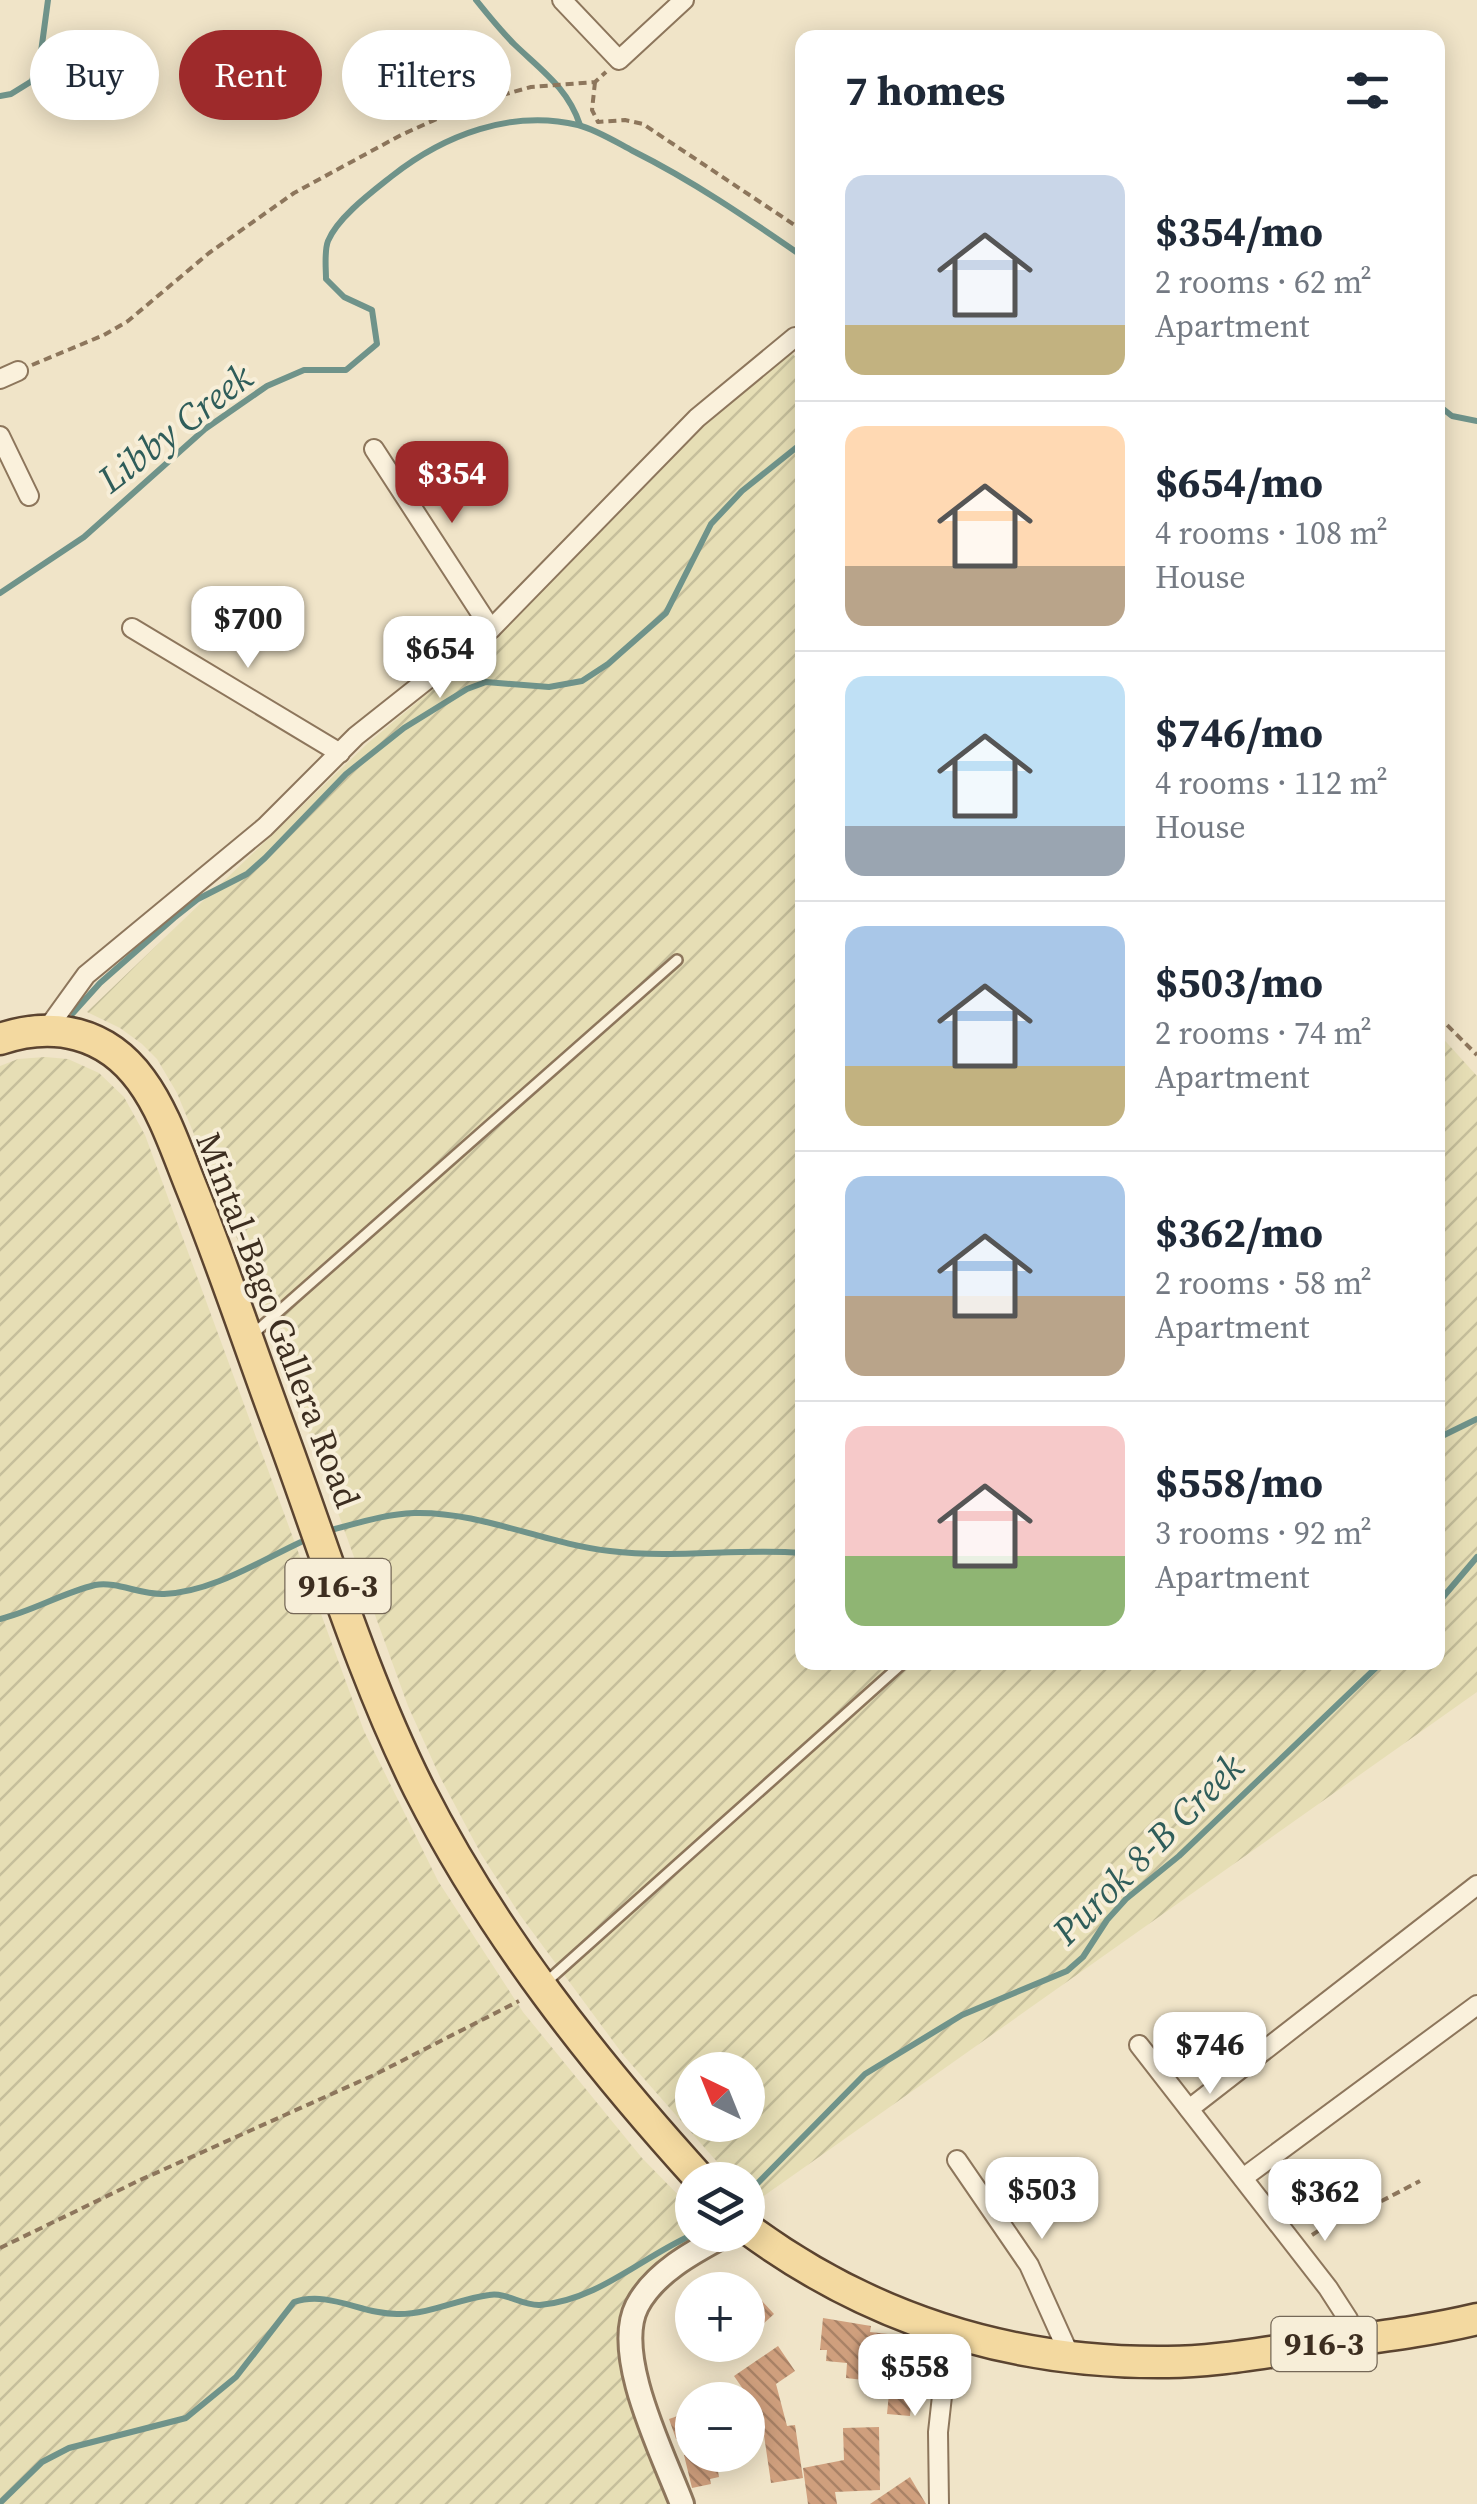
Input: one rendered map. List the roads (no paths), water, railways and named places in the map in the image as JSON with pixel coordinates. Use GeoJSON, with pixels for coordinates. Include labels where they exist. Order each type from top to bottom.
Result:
{"type":"FeatureCollection","features":[{"type":"Feature","properties":{"kind":"main road"},"geometry":{"type":"LineString","coordinates":[[0,1040],[47,1028]]}},
{"type":"Feature","properties":{"kind":"main road","name":"Mintal-Bago Gallera Road"},"geometry":{"type":"LineString","coordinates":[[47,1028],[70,1032],[107,1048],[141,1080],[180,1158],[386,1716],[419,1788],[461,1866],[542,1986],[605,2071],[686,2162]]}},
{"type":"Feature","properties":{"kind":"main road","name":"916-3"},"geometry":{"type":"LineString","coordinates":[[765,2240],[830,2282],[906,2319],[949,2333],[1070,2356],[1170,2362],[1357,2340],[1477,2319]]}},
{"type":"Feature","properties":{"kind":"street"},"geometry":{"type":"LineString","coordinates":[[562,0],[618,60],[671,4]]}},
{"type":"Feature","properties":{"kind":"street"},"geometry":{"type":"LineString","coordinates":[[47,1028],[86,975],[265,826],[356,736],[491,628],[697,418],[795,336]]}},
{"type":"Feature","properties":{"kind":"street"},"geometry":{"type":"LineString","coordinates":[[0,379],[18,371]]}},
{"type":"Feature","properties":{"kind":"street"},"geometry":{"type":"LineString","coordinates":[[0,436],[30,496]]}},
{"type":"Feature","properties":{"kind":"street"},"geometry":{"type":"LineString","coordinates":[[374,450],[491,628]]}},
{"type":"Feature","properties":{"kind":"street"},"geometry":{"type":"LineString","coordinates":[[132,628],[340,753]]}},
{"type":"Feature","properties":{"kind":"street"},"geometry":{"type":"LineString","coordinates":[[1189,2108],[1477,1885]]}},
{"type":"Feature","properties":{"kind":"street"},"geometry":{"type":"LineString","coordinates":[[1243,2178],[1477,2005]]}},
{"type":"Feature","properties":{"kind":"street"},"geometry":{"type":"LineString","coordinates":[[1139,2045],[1339,2303],[1357,2340]]}},
{"type":"Feature","properties":{"kind":"street"},"geometry":{"type":"LineString","coordinates":[[956,2160],[1029,2265],[1070,2356]]}},
{"type":"Feature","properties":{"kind":"street"},"geometry":{"type":"LineString","coordinates":[[682,2504],[636,2379],[629,2332],[636,2308],[652,2285],[696,2252]]}},
{"type":"Feature","properties":{"kind":"street"},"geometry":{"type":"LineString","coordinates":[[939,2504],[938,2432],[949,2333]]}},
{"type":"Feature","properties":{"kind":"lane"},"geometry":{"type":"LineString","coordinates":[[248,1338],[677,960]]}},
{"type":"Feature","properties":{"kind":"lane"},"geometry":{"type":"LineString","coordinates":[[542,1986],[895,1670]]}},
{"type":"Feature","properties":{"kind":"waterway"},"geometry":{"type":"LineString","coordinates":[[0,96],[32,81],[41,52],[48,0]]}},
{"type":"Feature","properties":{"kind":"waterway"},"geometry":{"type":"LineString","coordinates":[[476,0],[561,90],[580,125]]}},
{"type":"Feature","properties":{"kind":"waterway","name":"Libby Creek"},"geometry":{"type":"LineString","coordinates":[[0,593],[84,537],[205,429],[267,386],[304,370],[346,370],[377,344],[372,310],[344,297],[326,279],[328,241],[347,214],[375,190],[412,161],[456,138],[528,120],[585,127],[698,187],[795,251]]}},
{"type":"Feature","properties":{"kind":"waterway","name":"Libby Creek"},"geometry":{"type":"LineString","coordinates":[[1445,410],[1452,416],[1477,421]]}},
{"type":"Feature","properties":{"kind":"waterway"},"geometry":{"type":"LineString","coordinates":[[73,1013],[100,983],[174,918],[198,899],[247,874],[346,774],[404,728],[467,689],[486,682],[549,687],[582,681],[608,664],[666,613],[711,524],[742,491],[795,449]]}},
{"type":"Feature","properties":{"kind":"waterway"},"geometry":{"type":"LineString","coordinates":[[1445,1435],[1477,1419]]}},
{"type":"Feature","properties":{"kind":"waterway"},"geometry":{"type":"LineString","coordinates":[[331,1530],[393,1515],[439,1514],[610,1551],[795,1553]]}},
{"type":"Feature","properties":{"kind":"waterway"},"geometry":{"type":"LineString","coordinates":[[0,1619],[95,1585],[164,1594],[200,1588],[301,1542]]}},
{"type":"Feature","properties":{"kind":"waterway","name":"Purok 8-B Creek"},"geometry":{"type":"LineString","coordinates":[[1445,1595],[1477,1557]]}},
{"type":"Feature","properties":{"kind":"waterway","name":"Purok 8-B Creek"},"geometry":{"type":"LineString","coordinates":[[765,2176],[865,2074],[962,2015],[1067,1971],[1083,1957],[1126,1899],[1179,1856],[1374,1670]]}},
{"type":"Feature","properties":{"kind":"waterway","name":"Purok 8-B Creek"},"geometry":{"type":"LineString","coordinates":[[0,2503],[42,2462],[69,2448],[186,2418],[236,2377],[294,2302],[320,2299],[399,2314],[489,2295],[540,2305],[581,2295],[675,2243]]}}]}
